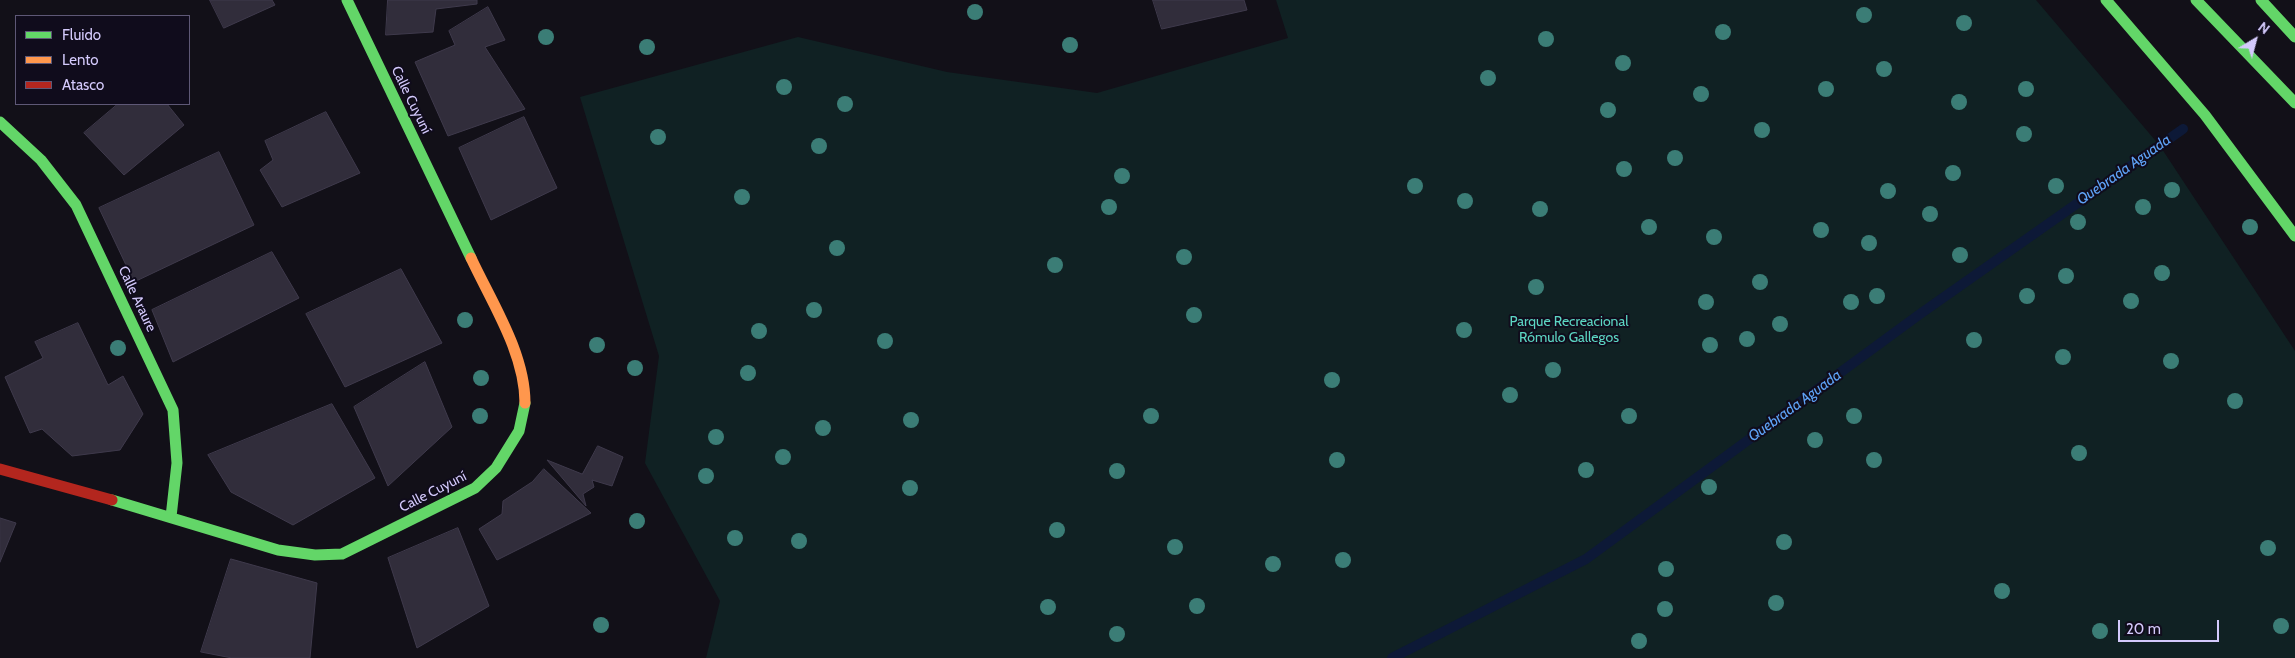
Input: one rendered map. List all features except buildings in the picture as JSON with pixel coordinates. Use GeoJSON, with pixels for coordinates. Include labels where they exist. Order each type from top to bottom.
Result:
{"type":"FeatureCollection","features":[{"type":"Feature","properties":{"kind":"main road","name":"Calle Cuyuní"},"geometry":{"type":"LineString","coordinates":[[0,470],[171,517],[278,550],[315,555],[342,554],[475,488],[496,468],[520,431],[525,408],[525,389],[512,344],[347,0]]}},
{"type":"Feature","properties":{"kind":"main road"},"geometry":{"type":"LineString","coordinates":[[2106,0],[2164,64],[2225,138],[2295,236]]}},
{"type":"Feature","properties":{"kind":"main road"},"geometry":{"type":"LineString","coordinates":[[2196,0],[2295,104]]}},
{"type":"Feature","properties":{"kind":"main road"},"geometry":{"type":"LineString","coordinates":[[2261,0],[2295,37]]}},
{"type":"Feature","properties":{"kind":"main road","name":"Calle Araure"},"geometry":{"type":"LineString","coordinates":[[0,122],[20,138],[60,180],[76,205],[173,410],[178,440],[177,483],[171,517]]}},
{"type":"Feature","properties":{"kind":"green space","name":"Parque Recreacional Rómulo Gallegos"},"geometry":{"type":"Polygon","coordinates":[[[1276,0],[2036,0],[2160,146],[2295,351],[2295,658],[706,658],[720,601],[645,463],[659,356],[580,97],[798,37],[947,72],[1097,93],[1288,38],[1276,0]]]}},
{"type":"Feature","properties":{"kind":"waterway","name":"Quebrada Aguada"},"geometry":{"type":"LineString","coordinates":[[1392,658],[1586,559],[1920,314],[2183,129]]}},
{"type":"Feature","properties":{"kind":"traffic: fast"},"geometry":{"type":"LineString","coordinates":[[347,0],[471,258]]}},
{"type":"Feature","properties":{"kind":"traffic: fast"},"geometry":{"type":"LineString","coordinates":[[2106,0],[2205,115],[2295,236]]}},
{"type":"Feature","properties":{"kind":"traffic: fast"},"geometry":{"type":"LineString","coordinates":[[2196,0],[2295,103]]}},
{"type":"Feature","properties":{"kind":"traffic: fast"},"geometry":{"type":"LineString","coordinates":[[2261,0],[2295,37]]}},
{"type":"Feature","properties":{"kind":"traffic: fast"},"geometry":{"type":"LineString","coordinates":[[0,122],[41,160],[76,205],[173,410],[177,463],[171,517]]}},
{"type":"Feature","properties":{"kind":"traffic: fast"},"geometry":{"type":"LineString","coordinates":[[112,500],[278,550],[315,555],[342,554],[475,488],[496,468],[519,431],[525,403]]}},
{"type":"Feature","properties":{"kind":"traffic: slow"},"geometry":{"type":"LineString","coordinates":[[471,258],[513,347],[524,384],[525,403]]}},
{"type":"Feature","properties":{"kind":"traffic: jam"},"geometry":{"type":"LineString","coordinates":[[0,469],[112,500]]}}]}
